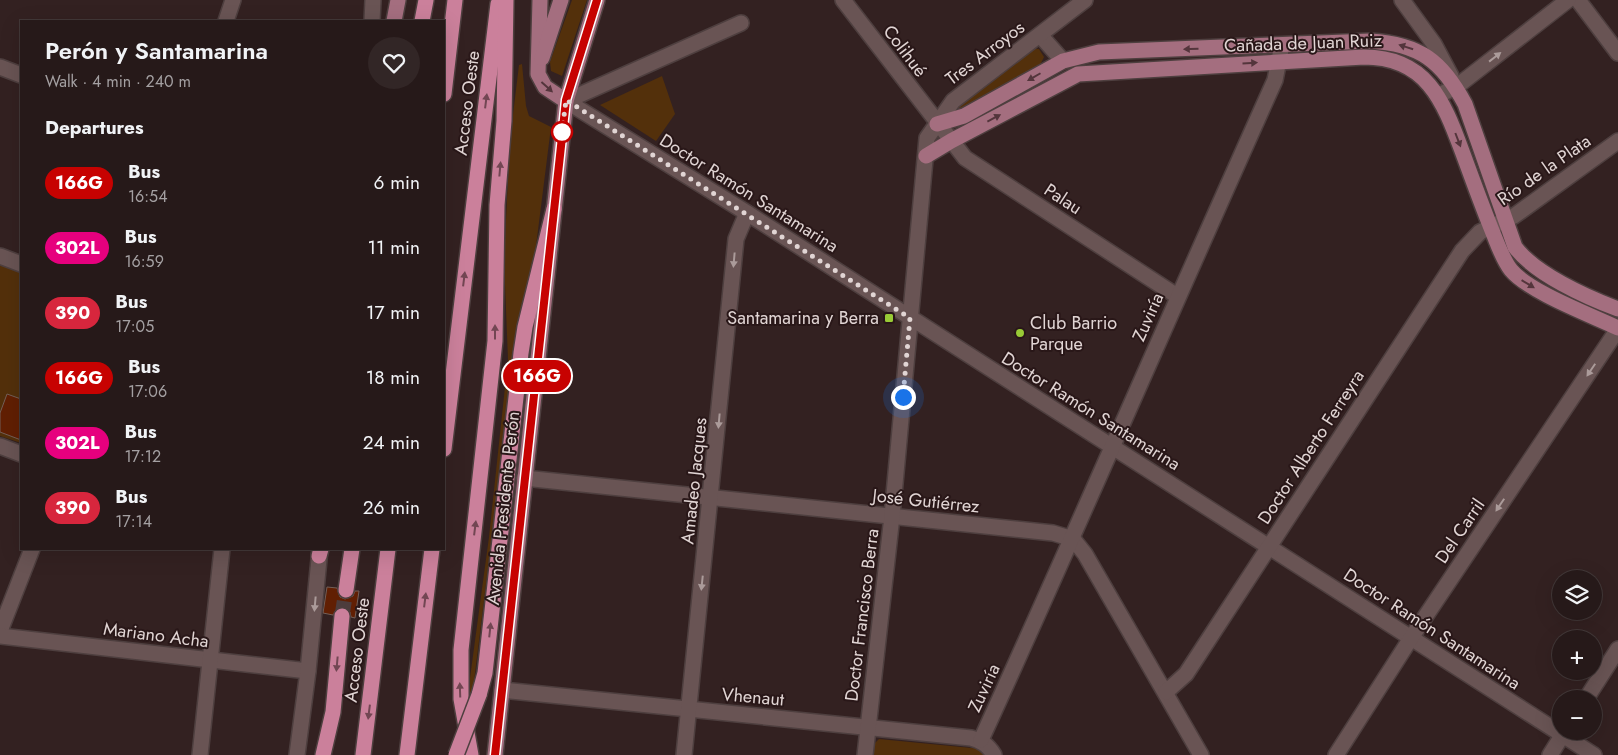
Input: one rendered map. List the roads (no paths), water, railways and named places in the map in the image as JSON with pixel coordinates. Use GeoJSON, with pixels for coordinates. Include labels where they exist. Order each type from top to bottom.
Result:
{"type":"FeatureCollection","features":[{"type":"Feature","properties":{"kind":"highway"},"geometry":{"type":"LineString","coordinates":[[422,20],[426,0]]}},
{"type":"Feature","properties":{"kind":"highway","name":"Acceso Oeste"},"geometry":{"type":"LineString","coordinates":[[445,85],[455,0]]}},
{"type":"Feature","properties":{"kind":"highway","name":"Acceso Oeste"},"geometry":{"type":"LineString","coordinates":[[445,441],[498,0]]}},
{"type":"Feature","properties":{"kind":"highway"},"geometry":{"type":"LineString","coordinates":[[471,755],[461,699],[461,650],[495,342],[497,205],[504,121],[506,0]]}},
{"type":"Feature","properties":{"kind":"highway"},"geometry":{"type":"LineString","coordinates":[[456,755],[479,695],[485,673],[521,353],[525,327],[554,209]]}},
{"type":"Feature","properties":{"kind":"highway"},"geometry":{"type":"LineString","coordinates":[[346,590],[352,550]]}},
{"type":"Feature","properties":{"kind":"highway","name":"Acceso Oeste"},"geometry":{"type":"LineString","coordinates":[[363,755],[388,550]]}},
{"type":"Feature","properties":{"kind":"highway"},"geometry":{"type":"LineString","coordinates":[[407,755],[432,550]]}},
{"type":"Feature","properties":{"kind":"highway"},"geometry":{"type":"LineString","coordinates":[[323,755],[333,712],[342,616]]}},
{"type":"Feature","properties":{"kind":"main road"},"geometry":{"type":"LineString","coordinates":[[394,20],[398,0]]}},
{"type":"Feature","properties":{"kind":"main road"},"geometry":{"type":"LineString","coordinates":[[540,0],[538,74],[542,84],[566,100]]}},
{"type":"Feature","properties":{"kind":"main road"},"geometry":{"type":"LineString","coordinates":[[539,66],[561,0]]}},
{"type":"Feature","properties":{"kind":"main road","name":"Avenida Presidente Perón"},"geometry":{"type":"LineString","coordinates":[[495,755],[566,100],[597,0]]}},
{"type":"Feature","properties":{"kind":"main road","name":"Cañada de Juan Ruiz"},"geometry":{"type":"LineString","coordinates":[[937,124],[964,116],[1063,61],[1099,52],[1370,40],[1400,44],[1428,56],[1442,67],[1456,87],[1465,104],[1515,247],[1523,258],[1588,296],[1618,309]]}},
{"type":"Feature","properties":{"kind":"main road","name":"Cañada de Juan Ruiz"},"geometry":{"type":"LineString","coordinates":[[926,156],[1078,74],[1380,57],[1409,67],[1424,79],[1439,96],[1445,106],[1504,260],[1521,279],[1618,329]]}},
{"type":"Feature","properties":{"kind":"street"},"geometry":{"type":"LineString","coordinates":[[226,20],[233,0]]}},
{"type":"Feature","properties":{"kind":"street"},"geometry":{"type":"LineString","coordinates":[[372,20],[373,0]]}},
{"type":"Feature","properties":{"kind":"street","name":"Colihué"},"geometry":{"type":"LineString","coordinates":[[843,0],[937,124]]}},
{"type":"Feature","properties":{"kind":"street","name":"Tres Arroyos"},"geometry":{"type":"LineString","coordinates":[[937,124],[953,101],[1085,0]]}},
{"type":"Feature","properties":{"kind":"street"},"geometry":{"type":"LineString","coordinates":[[1402,0],[1434,44],[1456,87]]}},
{"type":"Feature","properties":{"kind":"street"},"geometry":{"type":"LineString","coordinates":[[1439,96],[1456,87],[1568,0]]}},
{"type":"Feature","properties":{"kind":"street"},"geometry":{"type":"LineString","coordinates":[[1578,0],[1618,53]]}},
{"type":"Feature","properties":{"kind":"street"},"geometry":{"type":"LineString","coordinates":[[566,100],[741,23]]}},
{"type":"Feature","properties":{"kind":"street"},"geometry":{"type":"LineString","coordinates":[[1040,35],[1063,61]]}},
{"type":"Feature","properties":{"kind":"street","name":"Zuviría"},"geometry":{"type":"LineString","coordinates":[[981,740],[1073,539],[1177,296],[1274,80],[1282,45]]}},
{"type":"Feature","properties":{"kind":"street"},"geometry":{"type":"LineString","coordinates":[[0,67],[20,75]]}},
{"type":"Feature","properties":{"kind":"street","name":"Doctor Ramón Santamarina"},"geometry":{"type":"LineString","coordinates":[[566,100],[747,213],[1411,638],[1552,726]]}},
{"type":"Feature","properties":{"kind":"street","name":"Palau"},"geometry":{"type":"LineString","coordinates":[[937,124],[965,158],[1177,296]]}},
{"type":"Feature","properties":{"kind":"street","name":"Doctor Francisco Berra"},"geometry":{"type":"LineString","coordinates":[[865,755],[892,516],[927,138],[937,124]]}},
{"type":"Feature","properties":{"kind":"street","name":"Río de la Plata"},"geometry":{"type":"LineString","coordinates":[[1491,226],[1505,220],[1618,141]]}},
{"type":"Feature","properties":{"kind":"street","name":"Amadeo Jacques"},"geometry":{"type":"LineString","coordinates":[[684,755],[736,239],[747,213]]}},
{"type":"Feature","properties":{"kind":"street","name":"Doctor Alberto Ferreyra"},"geometry":{"type":"LineString","coordinates":[[1166,692],[1186,674],[1462,251],[1480,232],[1491,226]]}},
{"type":"Feature","properties":{"kind":"street"},"geometry":{"type":"LineString","coordinates":[[0,256],[20,264]]}},
{"type":"Feature","properties":{"kind":"street","name":"Del Carril"},"geometry":{"type":"LineString","coordinates":[[1336,755],[1411,638],[1618,329]]}},
{"type":"Feature","properties":{"kind":"street"},"geometry":{"type":"LineString","coordinates":[[0,446],[20,454]]}},
{"type":"Feature","properties":{"kind":"street","name":"José Gutiérrez"},"geometry":{"type":"LineString","coordinates":[[524,478],[1053,533],[1073,539]]}},
{"type":"Feature","properties":{"kind":"street"},"geometry":{"type":"LineString","coordinates":[[1073,539],[1085,554],[1201,755]]}},
{"type":"Feature","properties":{"kind":"street"},"geometry":{"type":"LineString","coordinates":[[0,631],[32,550]]}},
{"type":"Feature","properties":{"kind":"street"},"geometry":{"type":"LineString","coordinates":[[200,755],[222,550]]}},
{"type":"Feature","properties":{"kind":"street"},"geometry":{"type":"LineString","coordinates":[[297,755],[308,671],[320,551]]}},
{"type":"Feature","properties":{"kind":"street","name":"Mariano Acha"},"geometry":{"type":"LineString","coordinates":[[0,636],[308,671]]}},
{"type":"Feature","properties":{"kind":"street"},"geometry":{"type":"LineString","coordinates":[[1592,690],[1618,649]]}},
{"type":"Feature","properties":{"kind":"street","name":"Vhenaut"},"geometry":{"type":"LineString","coordinates":[[502,690],[981,740]]}},
{"type":"Feature","properties":{"kind":"street"},"geometry":{"type":"LineString","coordinates":[[981,740],[994,755]]}},
{"type":"Feature","properties":{"kind":"street"},"geometry":{"type":"LineString","coordinates":[[1550,755],[1560,740]]}},
{"type":"Feature","properties":{"kind":"street","name":"Doctor Ramón Santamarina"},"geometry":{"type":"LineString","coordinates":[[1574,740],[1594,755]]}},
{"type":"Feature","properties":{"kind":"tunnel"},"geometry":{"type":"LineString","coordinates":[[342,616],[346,590]]}},
{"type":"Feature","properties":{"kind":"place","name":"Santamarina y Berra"},"geometry":{"type":"Point","coordinates":[889,318]}},
{"type":"Feature","properties":{"kind":"place","name":"Club Barrio Parque"},"geometry":{"type":"Point","coordinates":[1020,333]}}]}
